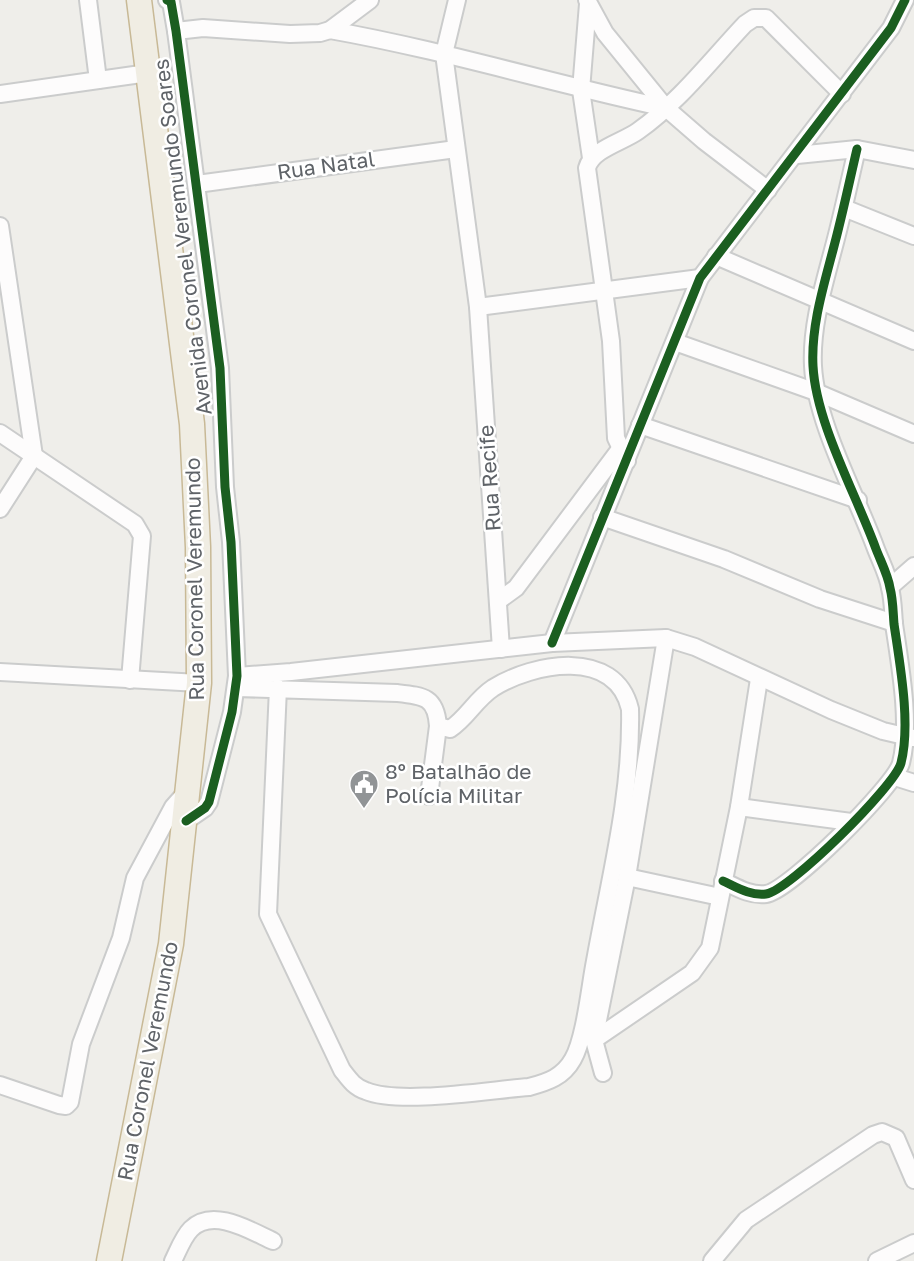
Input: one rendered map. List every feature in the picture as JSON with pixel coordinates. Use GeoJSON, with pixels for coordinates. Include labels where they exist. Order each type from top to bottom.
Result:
{"type":"FeatureCollection","features":[{"type":"Feature","properties":{"kind":"highway","name":"Rua Coronel Veremundo"},"geometry":{"type":"LineString","coordinates":[[110,1261],[171,944],[199,683],[198,547],[192,424],[139,0]]}},
{"type":"Feature","properties":{"kind":"street"},"geometry":{"type":"LineString","coordinates":[[88,0],[98,80]]}},
{"type":"Feature","properties":{"kind":"street","name":"Avenida Coronel Veremundo Soares"},"geometry":{"type":"LineString","coordinates":[[169,0],[176,31],[220,368],[237,682],[209,802],[205,808],[186,821]]}},
{"type":"Feature","properties":{"kind":"street"},"geometry":{"type":"LineString","coordinates":[[330,30],[370,0]]}},
{"type":"Feature","properties":{"kind":"street","name":"Rua Recife"},"geometry":{"type":"LineString","coordinates":[[457,0],[444,54],[478,307],[501,649]]}},
{"type":"Feature","properties":{"kind":"street"},"geometry":{"type":"LineString","coordinates":[[498,601],[516,588],[623,455],[640,426],[700,278],[891,28],[906,0],[914,4]]}},
{"type":"Feature","properties":{"kind":"street"},"geometry":{"type":"LineString","coordinates":[[552,643],[602,517],[623,455],[614,417],[611,341],[587,168],[591,158],[581,90],[587,1]]}},
{"type":"Feature","properties":{"kind":"street"},"geometry":{"type":"LineString","coordinates":[[587,1],[605,33],[666,108],[768,190]]}},
{"type":"Feature","properties":{"kind":"street"},"geometry":{"type":"LineString","coordinates":[[591,158],[638,132],[666,108],[745,24],[754,18],[766,18],[842,94]]}},
{"type":"Feature","properties":{"kind":"street"},"geometry":{"type":"LineString","coordinates":[[176,31],[203,28],[306,34],[330,30],[444,54],[520,72],[581,90],[666,108]]}},
{"type":"Feature","properties":{"kind":"street"},"geometry":{"type":"LineString","coordinates":[[0,94],[148,73]]}},
{"type":"Feature","properties":{"kind":"street","name":"Rua Natal"},"geometry":{"type":"LineString","coordinates":[[197,184],[456,149]]}},
{"type":"Feature","properties":{"kind":"street"},"geometry":{"type":"LineString","coordinates":[[796,155],[857,149],[914,160]]}},
{"type":"Feature","properties":{"kind":"street"},"geometry":{"type":"LineString","coordinates":[[627,877],[765,894],[775,891],[795,878],[895,777],[909,738],[906,648],[894,623],[890,587],[816,392],[813,340],[820,301],[857,149]]}},
{"type":"Feature","properties":{"kind":"street"},"geometry":{"type":"LineString","coordinates":[[844,208],[914,236]]}},
{"type":"Feature","properties":{"kind":"street"},"geometry":{"type":"LineString","coordinates":[[0,226],[34,456],[0,510]]}},
{"type":"Feature","properties":{"kind":"street"},"geometry":{"type":"LineString","coordinates":[[716,256],[914,341]]}},
{"type":"Feature","properties":{"kind":"street"},"geometry":{"type":"LineString","coordinates":[[478,307],[700,278]]}},
{"type":"Feature","properties":{"kind":"street"},"geometry":{"type":"LineString","coordinates":[[675,342],[816,392],[914,434]]}},
{"type":"Feature","properties":{"kind":"street"},"geometry":{"type":"LineString","coordinates":[[640,426],[858,500]]}},
{"type":"Feature","properties":{"kind":"street"},"geometry":{"type":"LineString","coordinates":[[0,433],[135,524],[142,536],[130,680]]}},
{"type":"Feature","properties":{"kind":"street"},"geometry":{"type":"LineString","coordinates":[[602,517],[724,559],[820,598],[894,623]]}},
{"type":"Feature","properties":{"kind":"street"},"geometry":{"type":"LineString","coordinates":[[890,587],[914,567]]}},
{"type":"Feature","properties":{"kind":"street"},"geometry":{"type":"LineString","coordinates":[[237,682],[552,643],[666,638],[695,647],[759,679],[831,710],[909,738]]}},
{"type":"Feature","properties":{"kind":"street"},"geometry":{"type":"LineString","coordinates":[[603,1072],[594,1040],[627,877],[666,638]]}},
{"type":"Feature","properties":{"kind":"street"},"geometry":{"type":"LineString","coordinates":[[278,688],[269,919],[342,1070],[352,1083],[364,1091],[384,1097],[529,1087],[547,1082],[564,1072],[575,1057],[584,1018],[627,788],[630,709],[622,689],[614,679],[601,672],[563,666],[537,668],[495,687],[476,700],[457,724],[450,729],[438,726]]}},
{"type":"Feature","properties":{"kind":"street"},"geometry":{"type":"LineString","coordinates":[[0,672],[199,683]]}},
{"type":"Feature","properties":{"kind":"street"},"geometry":{"type":"LineString","coordinates":[[594,1040],[692,973],[710,948],[739,807],[759,679]]}},
{"type":"Feature","properties":{"kind":"street"},"geometry":{"type":"LineString","coordinates":[[237,682],[278,688],[415,695],[426,698],[434,706],[438,726],[429,796]]}},
{"type":"Feature","properties":{"kind":"street"},"geometry":{"type":"LineString","coordinates":[[895,777],[914,783]]}},
{"type":"Feature","properties":{"kind":"street"},"geometry":{"type":"LineString","coordinates":[[0,1085],[58,1105],[66,1106],[70,1102],[81,1044],[121,938],[135,878],[173,807],[189,789]]}},
{"type":"Feature","properties":{"kind":"street"},"geometry":{"type":"LineString","coordinates":[[739,807],[852,822]]}},
{"type":"Feature","properties":{"kind":"street"},"geometry":{"type":"LineString","coordinates":[[712,1261],[746,1220],[873,1135],[882,1132],[896,1138],[914,1180]]}},
{"type":"Feature","properties":{"kind":"street"},"geometry":{"type":"LineString","coordinates":[[172,1261],[190,1230],[200,1222],[228,1221],[273,1241]]}},
{"type":"Feature","properties":{"kind":"street"},"geometry":{"type":"LineString","coordinates":[[877,1261],[914,1243]]}},
{"type":"Feature","properties":{"kind":"cycle path"},"geometry":{"type":"LineString","coordinates":[[167,0],[171,2],[176,31],[220,368],[237,676],[232,712],[209,802],[205,808],[186,821]]}},
{"type":"Feature","properties":{"kind":"cycle path"},"geometry":{"type":"LineString","coordinates":[[552,643],[700,278],[891,28],[905,0]]}},
{"type":"Feature","properties":{"kind":"cycle path"},"geometry":{"type":"LineString","coordinates":[[723,881],[743,891],[766,894],[796,876],[840,836],[881,793],[901,763],[904,748],[905,713],[889,583],[829,434],[821,411],[813,366],[818,308],[857,149]]}},
{"type":"Feature","properties":{"kind":"place","name":"8º Batalhão de Polícia Militar"},"geometry":{"type":"Point","coordinates":[364,810]}}]}
